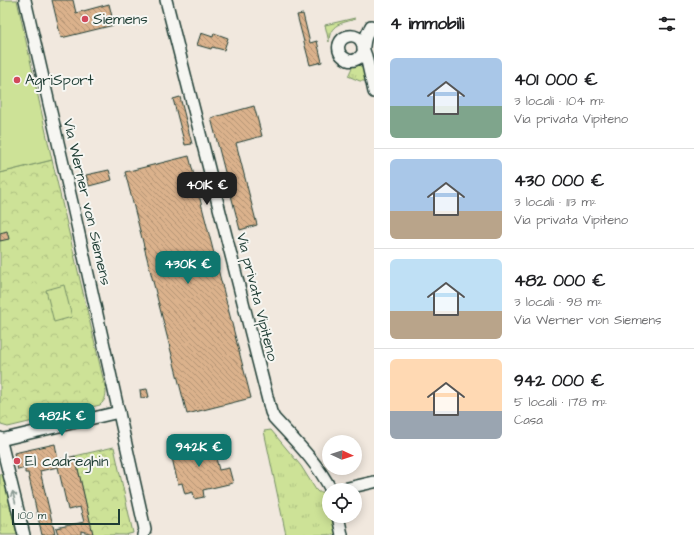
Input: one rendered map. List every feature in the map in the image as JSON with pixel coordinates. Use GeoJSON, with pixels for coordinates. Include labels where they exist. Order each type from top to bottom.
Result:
{"type":"FeatureCollection","features":[{"type":"Feature","properties":{"kind":"street","name":"Via Werner von Siemens"},"geometry":{"type":"LineString","coordinates":[[26,0],[145,530],[143,535]]}},
{"type":"Feature","properties":{"kind":"street","name":"Via privata Vipiteno"},"geometry":{"type":"LineString","coordinates":[[166,0],[271,412],[274,418],[317,467],[327,483]]}},
{"type":"Feature","properties":{"kind":"street"},"geometry":{"type":"LineString","coordinates":[[354,36],[361,30],[373,25]]}},
{"type":"Feature","properties":{"kind":"street"},"geometry":{"type":"LineString","coordinates":[[373,25],[367,34],[363,47],[362,54],[356,59],[345,59],[339,50],[339,44],[342,39],[348,36],[354,36],[360,40],[363,47],[366,56],[374,92]]}},
{"type":"Feature","properties":{"kind":"street"},"geometry":{"type":"LineString","coordinates":[[356,59],[362,62],[369,71]]}},
{"type":"Feature","properties":{"kind":"street"},"geometry":{"type":"LineString","coordinates":[[24,535],[0,439],[119,412]]}},
{"type":"Feature","properties":{"kind":"street"},"geometry":{"type":"LineString","coordinates":[[362,485],[374,482]]}},
{"type":"Feature","properties":{"kind":"street"},"geometry":{"type":"LineString","coordinates":[[362,492],[374,489]]}},
{"type":"Feature","properties":{"kind":"street"},"geometry":{"type":"LineString","coordinates":[[339,523],[342,535]]}},
{"type":"Feature","properties":{"kind":"green space","name":"AgriSport"},"geometry":{"type":"Polygon","coordinates":[[[0,0],[17,0],[52,160],[0,173],[0,0]]]}},
{"type":"Feature","properties":{"kind":"green space"},"geometry":{"type":"Polygon","coordinates":[[[356,19],[337,25],[331,31],[329,42],[325,25],[356,19]]]}},
{"type":"Feature","properties":{"kind":"green space"},"geometry":{"type":"Polygon","coordinates":[[[357,64],[362,67],[367,81],[360,81],[348,76],[352,67],[357,64]]]}},
{"type":"Feature","properties":{"kind":"green space"},"geometry":{"type":"Polygon","coordinates":[[[52,160],[106,395],[100,405],[8,427],[1,425],[0,422],[0,173],[52,160]]]}},
{"type":"Feature","properties":{"kind":"green space"},"geometry":{"type":"Polygon","coordinates":[[[64,285],[72,317],[54,322],[46,290],[64,285]]]}},
{"type":"Feature","properties":{"kind":"green space"},"geometry":{"type":"Polygon","coordinates":[[[271,430],[301,466],[316,490],[318,492],[322,492],[322,523],[333,523],[336,535],[286,535],[264,431],[271,430]]]}},
{"type":"Feature","properties":{"kind":"green space"},"geometry":{"type":"Polygon","coordinates":[[[114,447],[133,533],[125,535],[93,535],[75,456],[114,447]]]}},
{"type":"Feature","properties":{"kind":"green space"},"geometry":{"type":"Polygon","coordinates":[[[3,474],[17,535],[0,535],[0,475],[3,474]]]}},
{"type":"Feature","properties":{"kind":"building","name":"Siemens"},"geometry":{"type":"Polygon","coordinates":[[[52,0],[73,0],[76,13],[109,4],[114,25],[61,38],[52,0]]]}},
{"type":"Feature","properties":{"kind":"building"},"geometry":{"type":"Polygon","coordinates":[[[303,14],[310,43],[317,41],[322,62],[310,65],[297,15],[303,14]]]}},
{"type":"Feature","properties":{"kind":"building"},"geometry":{"type":"Polygon","coordinates":[[[201,33],[213,37],[214,33],[228,38],[224,50],[212,47],[211,49],[197,45],[201,33]]]}},
{"type":"Feature","properties":{"kind":"building"},"geometry":{"type":"Polygon","coordinates":[[[180,97],[192,144],[185,145],[173,99],[180,97]]]}},
{"type":"Feature","properties":{"kind":"building"},"geometry":{"type":"Polygon","coordinates":[[[254,106],[262,136],[236,143],[257,225],[240,230],[211,118],[254,106]]]}},
{"type":"Feature","properties":{"kind":"building"},"geometry":{"type":"Polygon","coordinates":[[[189,156],[251,398],[187,414],[125,172],[189,156]]]}},
{"type":"Feature","properties":{"kind":"building"},"geometry":{"type":"Polygon","coordinates":[[[109,170],[112,180],[89,186],[86,175],[109,170]]]}},
{"type":"Feature","properties":{"kind":"building"},"geometry":{"type":"Polygon","coordinates":[[[7,231],[9,239],[0,241],[0,233],[7,231]]]}},
{"type":"Feature","properties":{"kind":"building"},"geometry":{"type":"Polygon","coordinates":[[[147,389],[149,397],[141,398],[140,390],[147,389]]]}},
{"type":"Feature","properties":{"kind":"building"},"geometry":{"type":"Polygon","coordinates":[[[211,439],[219,470],[229,468],[233,483],[203,490],[204,497],[194,499],[193,492],[185,494],[182,483],[178,484],[170,449],[211,439]]]}},
{"type":"Feature","properties":{"kind":"building"},"geometry":{"type":"Polygon","coordinates":[[[55,444],[58,460],[75,456],[93,534],[81,531],[81,535],[58,535],[56,528],[84,522],[80,507],[68,510],[58,467],[40,471],[55,534],[42,535],[28,473],[25,473],[25,468],[18,470],[14,453],[55,444]]]}},
{"type":"Feature","properties":{"kind":"place","name":"Siemens"},"geometry":{"type":"Point","coordinates":[85,19]}},
{"type":"Feature","properties":{"kind":"place","name":"AgriSport"},"geometry":{"type":"Point","coordinates":[17,80]}},
{"type":"Feature","properties":{"kind":"place","name":"El cadreghin"},"geometry":{"type":"Point","coordinates":[17,461]}}]}
